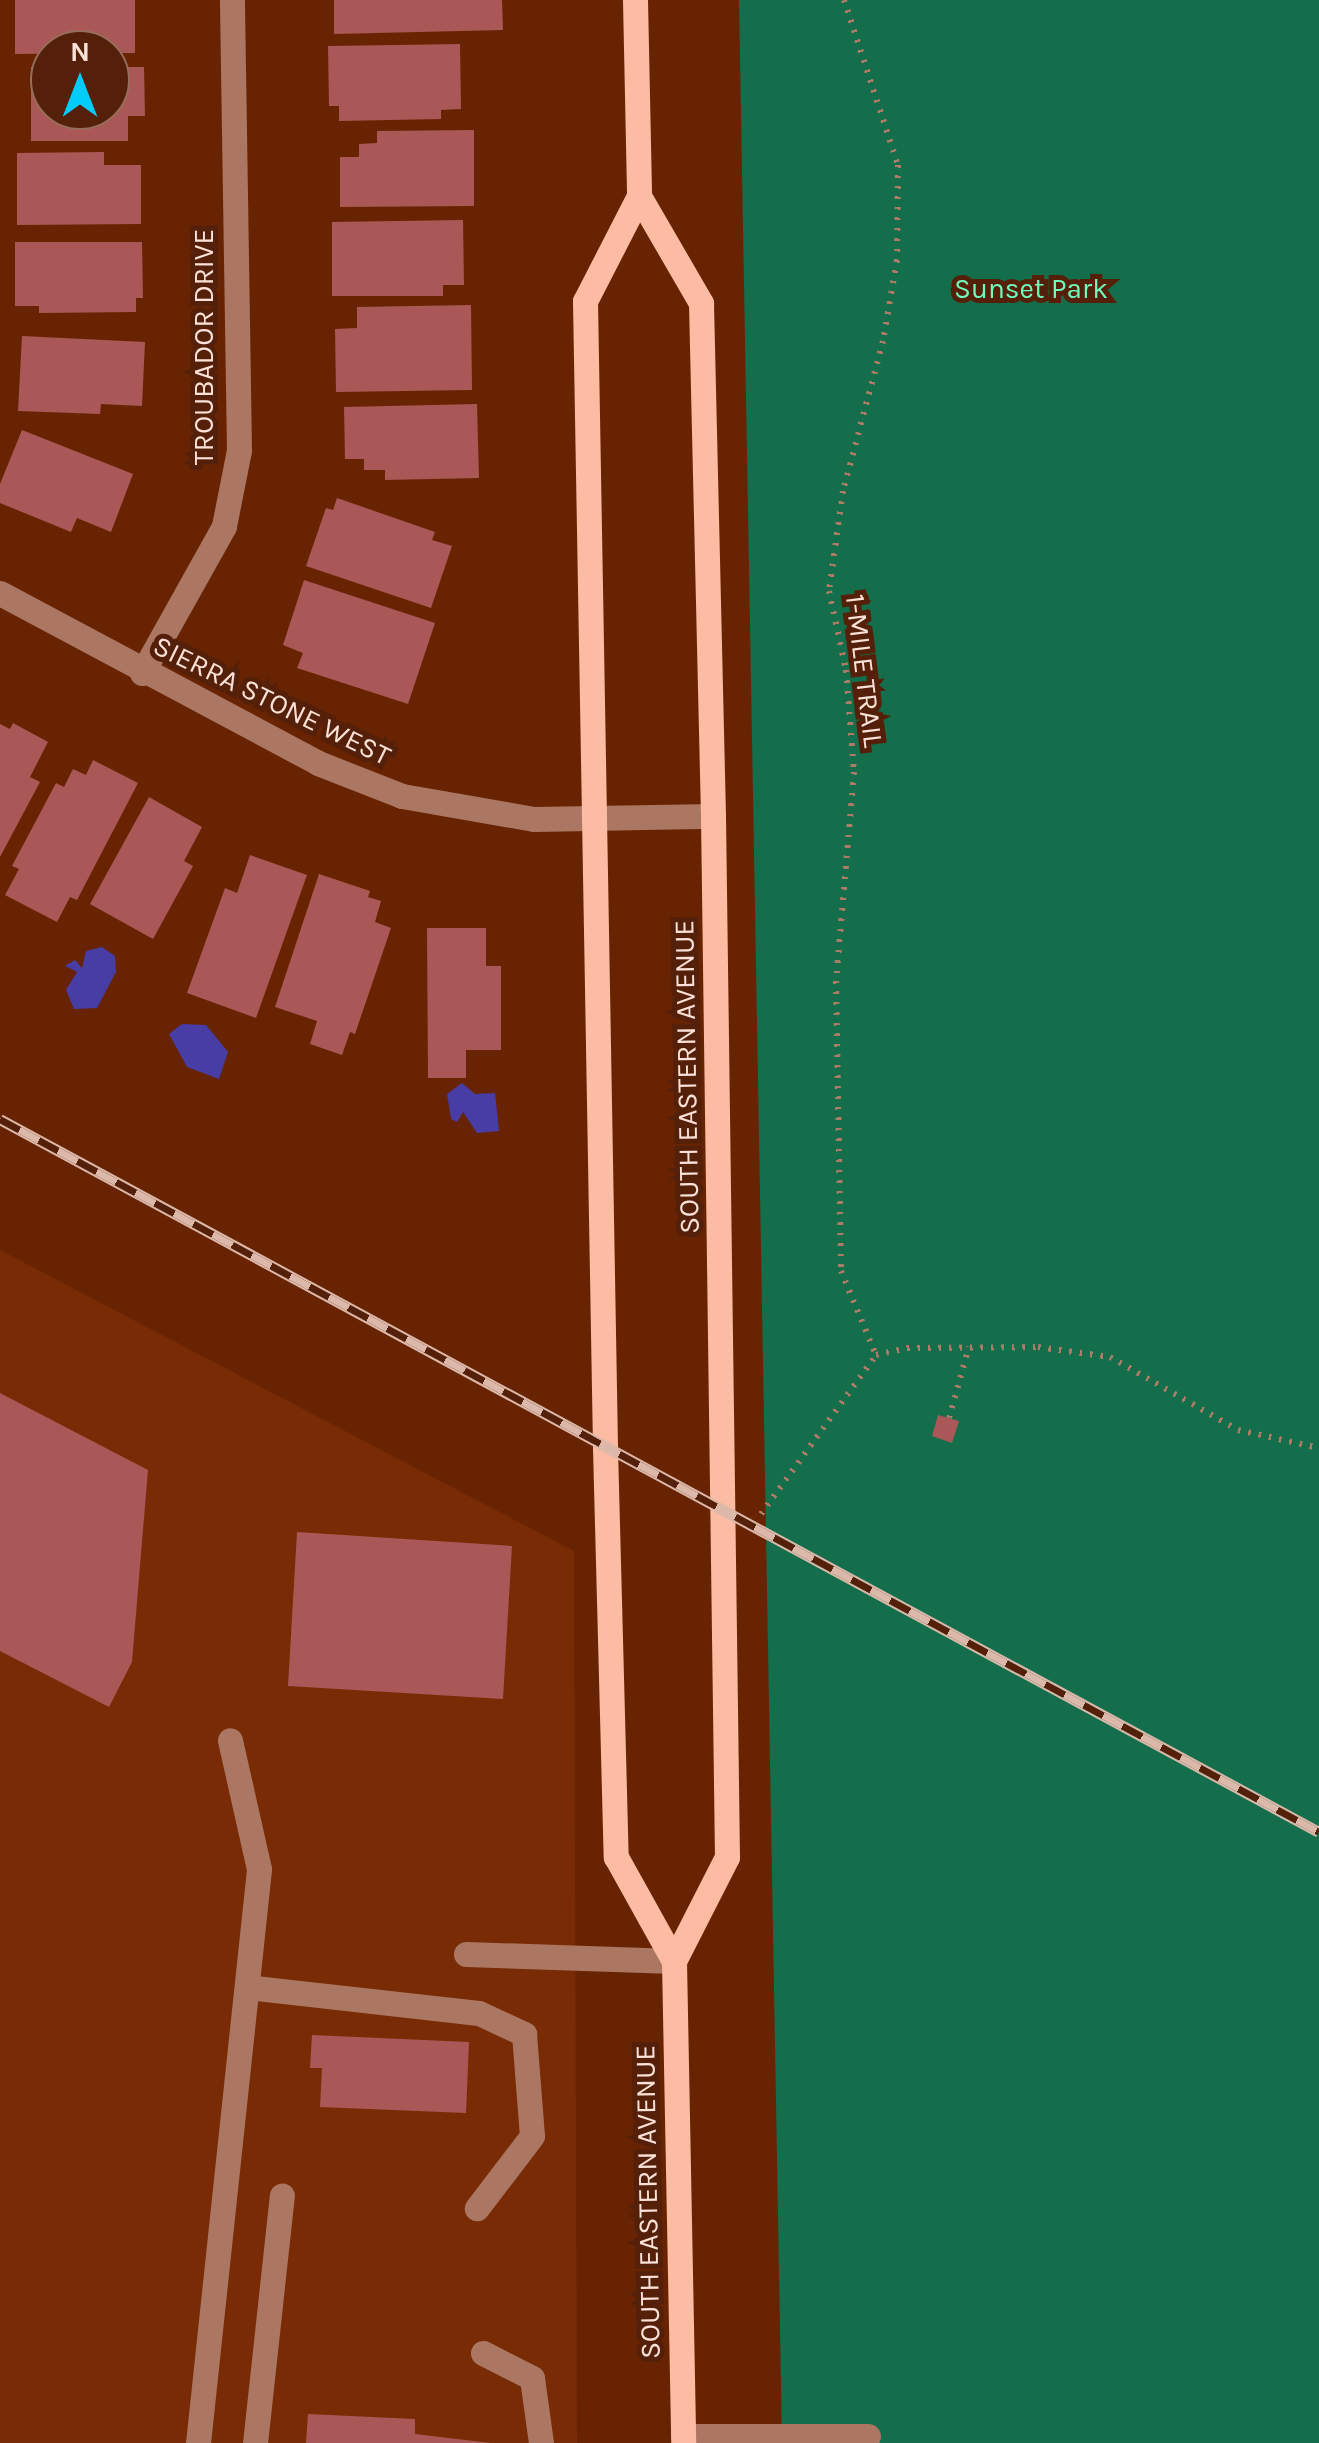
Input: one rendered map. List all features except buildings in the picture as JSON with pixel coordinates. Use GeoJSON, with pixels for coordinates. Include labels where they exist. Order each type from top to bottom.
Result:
{"type":"FeatureCollection","features":[{"type":"Feature","properties":{"kind":"main road","name":"SOUTH EASTERN AVENUE"},"geometry":{"type":"LineString","coordinates":[[635,0],[640,196],[701,303],[713,816],[727,1856],[674,1961],[683,2440]]}},
{"type":"Feature","properties":{"kind":"main road","name":"SOUTH EASTERN AVENUE"},"geometry":{"type":"LineString","coordinates":[[640,196],[584,301],[616,1858],[674,1961]]}},
{"type":"Feature","properties":{"kind":"street","name":"TROUBADOR DRIVE"},"geometry":{"type":"LineString","coordinates":[[142,673],[224,526],[239,450],[232,0]]}},
{"type":"Feature","properties":{"kind":"street","name":"SIERRA STONE WEST"},"geometry":{"type":"LineString","coordinates":[[0,593],[142,673],[318,763],[402,796],[534,820],[713,816]]}},
{"type":"Feature","properties":{"kind":"street"},"geometry":{"type":"LineString","coordinates":[[198,2443],[259,1869],[230,1740]]}},
{"type":"Feature","properties":{"kind":"street"},"geometry":{"type":"LineString","coordinates":[[466,1954],[674,1961]]}},
{"type":"Feature","properties":{"kind":"street"},"geometry":{"type":"LineString","coordinates":[[247,1987],[479,2013],[524,2034],[533,2088],[532,2136],[477,2208]]}},
{"type":"Feature","properties":{"kind":"street"},"geometry":{"type":"LineString","coordinates":[[255,2443],[282,2195]]}},
{"type":"Feature","properties":{"kind":"street"},"geometry":{"type":"LineString","coordinates":[[483,2352],[532,2378],[542,2443]]}},
{"type":"Feature","properties":{"kind":"street"},"geometry":{"type":"LineString","coordinates":[[683,2440],[868,2436]]}},
{"type":"Feature","properties":{"kind":"path","name":"1-MILE TRAIL"},"geometry":{"type":"LineString","coordinates":[[844,0],[898,165],[894,276],[843,491],[829,590],[846,670],[854,772],[836,981],[841,1271],[876,1355]]}},
{"type":"Feature","properties":{"kind":"path"},"geometry":{"type":"LineString","coordinates":[[948,1418],[968,1347]]}},
{"type":"Feature","properties":{"kind":"path"},"geometry":{"type":"LineString","coordinates":[[761,1514],[876,1355],[968,1347],[1038,1347],[1110,1358],[1238,1430],[1319,1448]]}},
{"type":"Feature","properties":{"kind":"shaded area"},"geometry":{"type":"Polygon","coordinates":[[[102,947],[115,956],[116,972],[97,1008],[74,1009],[66,990],[77,972],[65,966],[75,960],[82,968],[86,951],[102,947]]]}},
{"type":"Feature","properties":{"kind":"shaded area"},"geometry":{"type":"Polygon","coordinates":[[[182,1024],[206,1025],[228,1052],[219,1079],[187,1067],[169,1034],[182,1024]]]}},
{"type":"Feature","properties":{"kind":"shaded area"},"geometry":{"type":"Polygon","coordinates":[[[462,1083],[475,1094],[495,1093],[499,1131],[477,1133],[463,1112],[457,1122],[451,1119],[447,1094],[462,1083]]]}},
{"type":"Feature","properties":{"kind":"shaded area"},"geometry":{"type":"Polygon","coordinates":[[[0,1250],[574,1551],[577,2443],[0,2443],[0,1250]]]}},
{"type":"Feature","properties":{"kind":"green space","name":"Sunset Park"},"geometry":{"type":"Polygon","coordinates":[[[739,0],[1319,0],[1319,2443],[782,2443],[739,0]]]}},
{"type":"Feature","properties":{"kind":"railway"},"geometry":{"type":"LineString","coordinates":[[0,1119],[1319,1832]]}}]}
